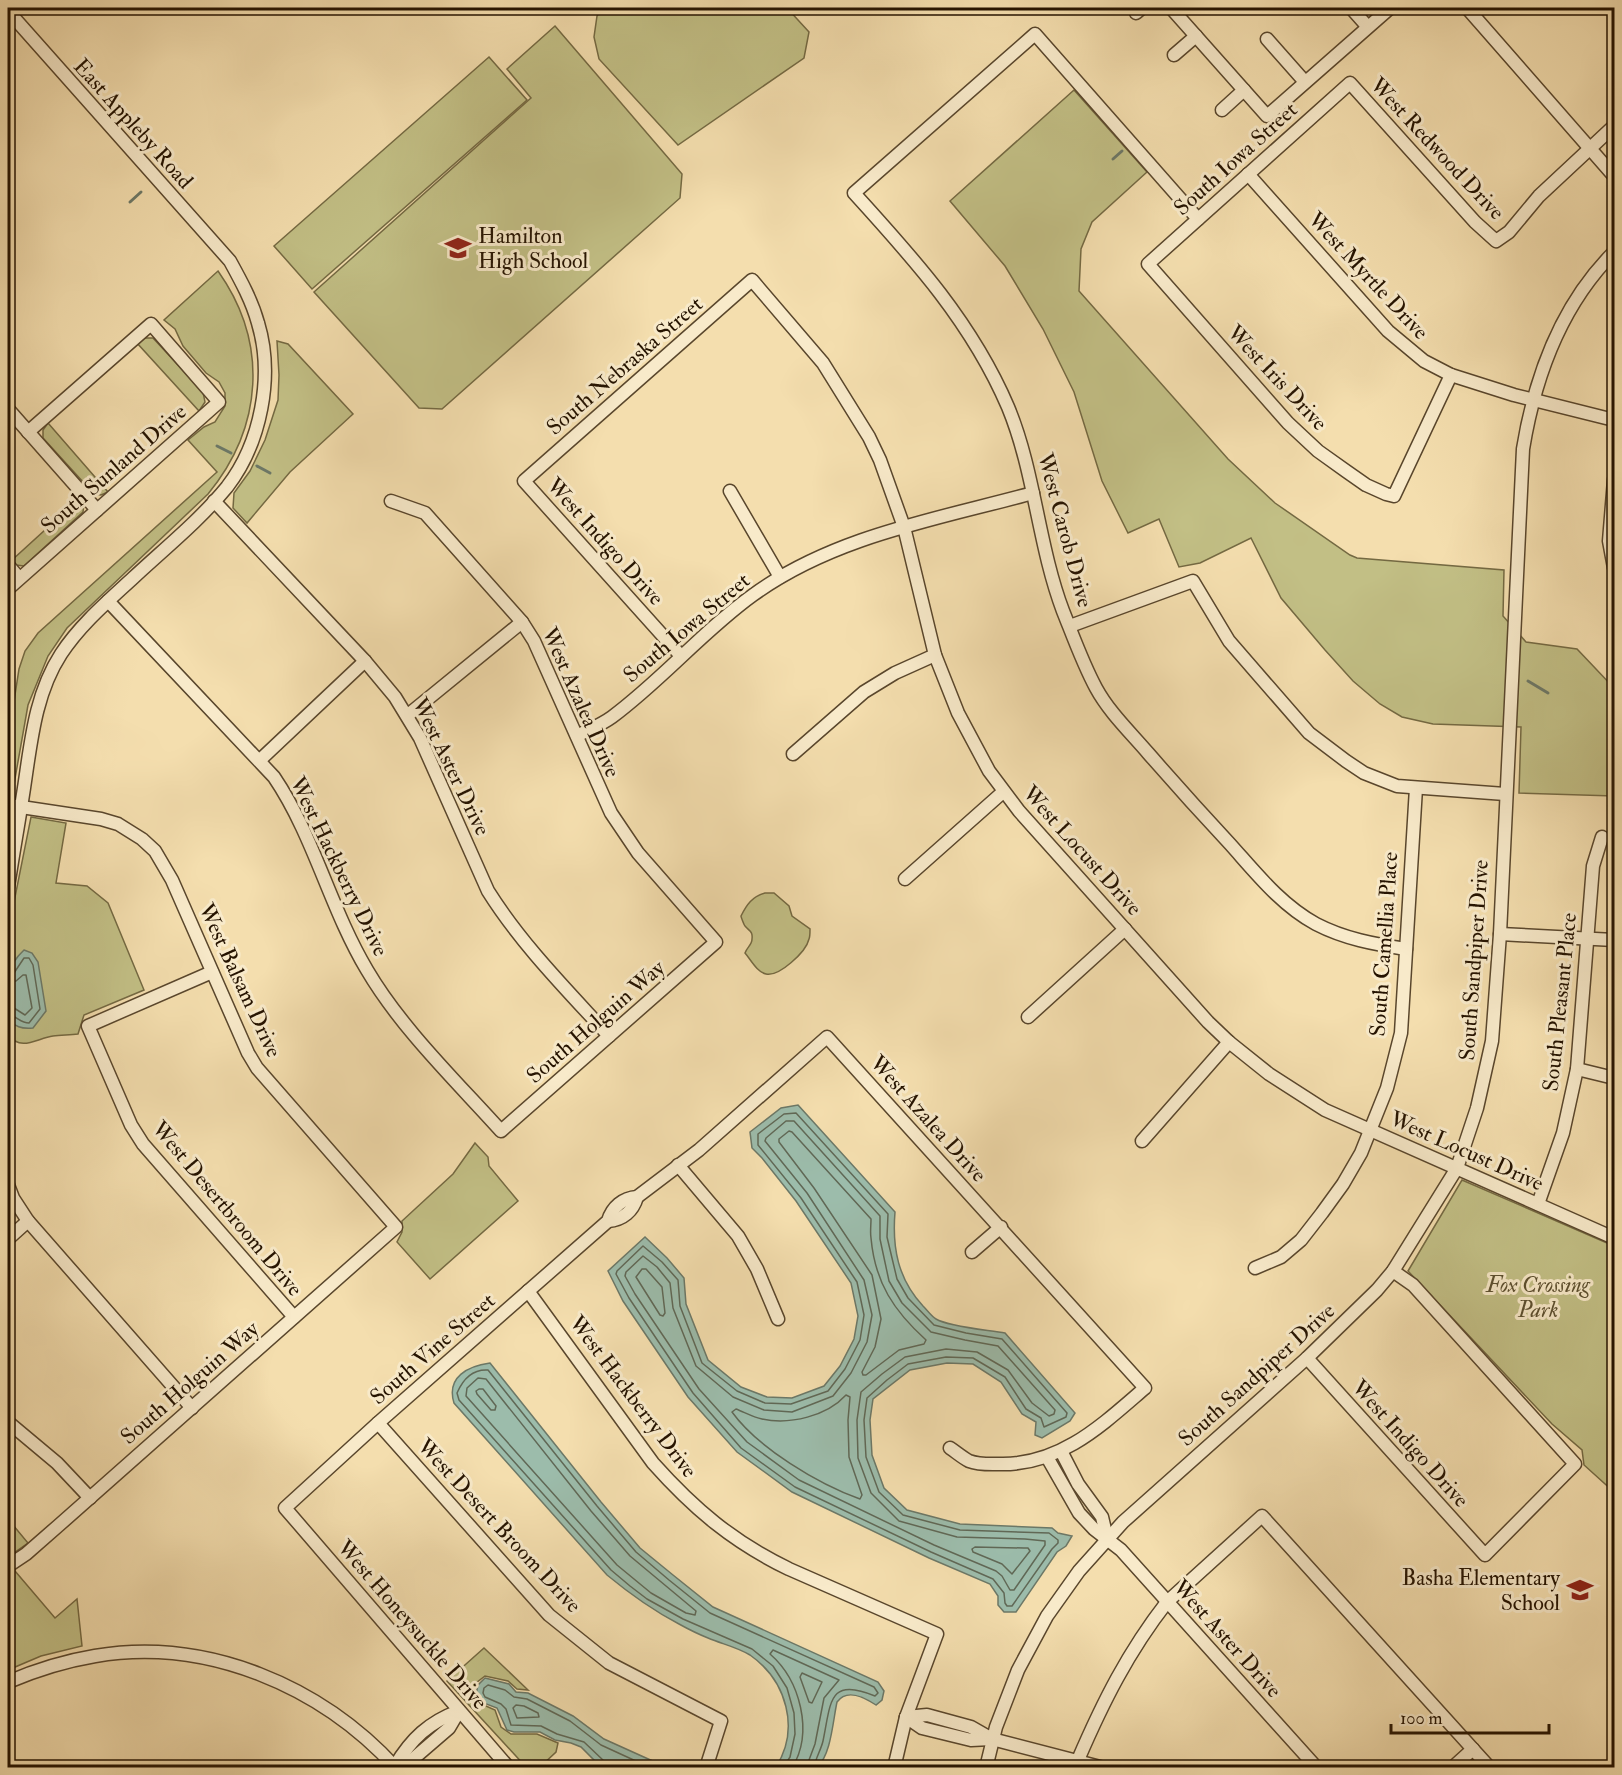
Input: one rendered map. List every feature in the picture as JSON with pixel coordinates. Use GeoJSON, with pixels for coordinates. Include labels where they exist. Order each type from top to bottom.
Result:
{"type":"FeatureCollection","features":[{"type":"Feature","properties":{"kind":"street"},"geometry":{"type":"LineString","coordinates":[[1171,8],[1267,116],[1389,8]]}},
{"type":"Feature","properties":{"kind":"street"},"geometry":{"type":"LineString","coordinates":[[1351,8],[1368,27]]}},
{"type":"Feature","properties":{"kind":"street"},"geometry":{"type":"LineString","coordinates":[[1467,8],[1614,176]]}},
{"type":"Feature","properties":{"kind":"street","name":"East Appleby Road"},"geometry":{"type":"LineString","coordinates":[[8,11],[230,261],[242,283],[258,323],[265,373],[261,409],[253,438],[239,468],[214,501],[108,601],[60,655],[47,682],[34,723],[8,886]]}},
{"type":"Feature","properties":{"kind":"street","name":"West Carob Drive"},"geometry":{"type":"LineString","coordinates":[[1198,219],[1035,34],[854,193],[942,294],[965,327],[1007,407],[1023,451],[1056,590],[1096,688],[1110,709],[1169,778],[1272,891],[1305,916],[1338,933],[1362,942],[1406,949]]}},
{"type":"Feature","properties":{"kind":"street"},"geometry":{"type":"LineString","coordinates":[[1174,55],[1196,36]]}},
{"type":"Feature","properties":{"kind":"street"},"geometry":{"type":"LineString","coordinates":[[1267,39],[1305,82]]}},
{"type":"Feature","properties":{"kind":"street","name":"West Redwood Drive"},"geometry":{"type":"LineString","coordinates":[[1350,83],[1474,222],[1496,241],[1509,232],[1539,196],[1590,147]]}},
{"type":"Feature","properties":{"kind":"street","name":"South Iowa Street"},"geometry":{"type":"LineString","coordinates":[[1148,264],[1350,83]]}},
{"type":"Feature","properties":{"kind":"street"},"geometry":{"type":"LineString","coordinates":[[1222,110],[1244,90]]}},
{"type":"Feature","properties":{"kind":"street"},"geometry":{"type":"LineString","coordinates":[[1590,147],[1614,126]]}},
{"type":"Feature","properties":{"kind":"street","name":"West Myrtle Drive"},"geometry":{"type":"LineString","coordinates":[[1248,174],[1388,331],[1424,361],[1451,375],[1532,400],[1614,420]]}},
{"type":"Feature","properties":{"kind":"street","name":"South Sandpiper Drive"},"geometry":{"type":"LineString","coordinates":[[986,1767],[992,1739],[1009,1690],[1038,1632],[1065,1589],[1107,1538],[1307,1358],[1377,1290],[1393,1271],[1456,1168],[1477,1108],[1492,1041],[1500,934],[1522,458],[1532,400],[1548,352],[1572,306],[1614,252]]}},
{"type":"Feature","properties":{"kind":"street","name":"West Iris Drive"},"geometry":{"type":"LineString","coordinates":[[1148,264],[1288,423],[1318,451],[1366,485],[1386,494],[1394,496],[1451,375]]}},
{"type":"Feature","properties":{"kind":"street","name":"South Nebraska Street"},"geometry":{"type":"LineString","coordinates":[[524,481],[752,280]]}},
{"type":"Feature","properties":{"kind":"street","name":"West Locust Drive"},"geometry":{"type":"LineString","coordinates":[[752,280],[823,363],[855,412],[880,460],[904,527],[935,655],[964,725],[1003,792],[1208,1022],[1284,1086],[1325,1110],[1614,1238]]}},
{"type":"Feature","properties":{"kind":"street","name":"South Sunland Drive"},"geometry":{"type":"LineString","coordinates":[[8,589],[219,402],[151,324],[28,432]]}},
{"type":"Feature","properties":{"kind":"street"},"geometry":{"type":"LineString","coordinates":[[8,409],[96,510]]}},
{"type":"Feature","properties":{"kind":"street"},"geometry":{"type":"LineString","coordinates":[[1614,480],[1609,541],[1614,568]]}},
{"type":"Feature","properties":{"kind":"street","name":"West Indigo Drive"},"geometry":{"type":"LineString","coordinates":[[524,481],[681,656]]}},
{"type":"Feature","properties":{"kind":"street"},"geometry":{"type":"LineString","coordinates":[[730,491],[780,578]]}},
{"type":"Feature","properties":{"kind":"street","name":"South Iowa Street"},"geometry":{"type":"LineString","coordinates":[[577,736],[611,718],[754,594],[827,552],[904,527],[1033,493]]}},
{"type":"Feature","properties":{"kind":"street","name":"West Aster Drive"},"geometry":{"type":"LineString","coordinates":[[214,501],[395,697],[420,738],[488,891],[518,934],[609,1036]]}},
{"type":"Feature","properties":{"kind":"street","name":"West Azalea Drive"},"geometry":{"type":"LineString","coordinates":[[392,501],[425,513],[522,622],[534,641],[603,798],[626,836],[716,942]]}},
{"type":"Feature","properties":{"kind":"street"},"geometry":{"type":"LineString","coordinates":[[8,565],[19,578]]}},
{"type":"Feature","properties":{"kind":"street"},"geometry":{"type":"LineString","coordinates":[[1070,626],[1193,580],[1229,641],[1310,733],[1337,755],[1364,773],[1397,786],[1505,794]]}},
{"type":"Feature","properties":{"kind":"street","name":"West Hackberry Drive"},"geometry":{"type":"LineString","coordinates":[[108,601],[274,777],[295,811],[353,945],[379,990],[501,1131]]}},
{"type":"Feature","properties":{"kind":"street"},"geometry":{"type":"LineString","coordinates":[[408,715],[522,622]]}},
{"type":"Feature","properties":{"kind":"street"},"geometry":{"type":"LineString","coordinates":[[793,754],[864,692],[895,673],[935,655]]}},
{"type":"Feature","properties":{"kind":"street"},"geometry":{"type":"LineString","coordinates":[[260,760],[364,661]]}},
{"type":"Feature","properties":{"kind":"street","name":"South Camellia Place"},"geometry":{"type":"LineString","coordinates":[[1255,1268],[1281,1257],[1301,1240],[1343,1184],[1361,1153],[1387,1088],[1401,1033],[1416,788]]}},
{"type":"Feature","properties":{"kind":"street"},"geometry":{"type":"LineString","coordinates":[[905,879],[1003,792]]}},
{"type":"Feature","properties":{"kind":"street"},"geometry":{"type":"LineString","coordinates":[[8,805],[21,807]]}},
{"type":"Feature","properties":{"kind":"street","name":"West Balsam Drive"},"geometry":{"type":"LineString","coordinates":[[21,807],[101,819],[118,824],[142,839],[155,851],[168,872],[248,1053],[257,1068],[396,1227]]}},
{"type":"Feature","properties":{"kind":"street","name":"South Pleasant Place"},"geometry":{"type":"LineString","coordinates":[[1538,1204],[1563,1133],[1577,1069],[1593,866],[1602,837]]}},
{"type":"Feature","properties":{"kind":"street"},"geometry":{"type":"LineString","coordinates":[[1028,1017],[1125,929]]}},
{"type":"Feature","properties":{"kind":"street"},"geometry":{"type":"LineString","coordinates":[[1500,934],[1614,940]]}},
{"type":"Feature","properties":{"kind":"street","name":"South Holguin Way"},"geometry":{"type":"LineString","coordinates":[[501,1131],[716,942]]}},
{"type":"Feature","properties":{"kind":"street","name":"West Desertbroom Drive"},"geometry":{"type":"LineString","coordinates":[[212,972],[88,1026],[131,1125],[143,1144],[294,1317]]}},
{"type":"Feature","properties":{"kind":"street","name":"West Azalea Drive"},"geometry":{"type":"LineString","coordinates":[[827,1037],[1145,1388],[1096,1429],[1061,1451]]}},
{"type":"Feature","properties":{"kind":"street","name":"South Vine Street"},"geometry":{"type":"LineString","coordinates":[[285,1508],[378,1423],[609,1221],[611,1212],[627,1198],[637,1197],[699,1150],[827,1037]]}},
{"type":"Feature","properties":{"kind":"street"},"geometry":{"type":"LineString","coordinates":[[1142,1141],[1229,1042]]}},
{"type":"Feature","properties":{"kind":"street"},"geometry":{"type":"LineString","coordinates":[[1577,1069],[1614,1077]]}},
{"type":"Feature","properties":{"kind":"street"},"geometry":{"type":"LineString","coordinates":[[678,1165],[738,1236],[757,1269],[778,1319]]}},
{"type":"Feature","properties":{"kind":"street"},"geometry":{"type":"LineString","coordinates":[[8,1185],[13,1198],[28,1221],[192,1408]]}},
{"type":"Feature","properties":{"kind":"street"},"geometry":{"type":"LineString","coordinates":[[8,1239],[28,1221]]}},
{"type":"Feature","properties":{"kind":"street","name":"South Holguin Way"},"geometry":{"type":"LineString","coordinates":[[8,1566],[26,1554],[396,1227]]}},
{"type":"Feature","properties":{"kind":"street"},"geometry":{"type":"LineString","coordinates":[[972,1252],[1001,1227]]}},
{"type":"Feature","properties":{"kind":"street","name":"West Indigo Drive"},"geometry":{"type":"LineString","coordinates":[[1307,1358],[1485,1555],[1575,1464],[1413,1285],[1393,1271]]}},
{"type":"Feature","properties":{"kind":"street","name":"West Hackberry Drive"},"geometry":{"type":"LineString","coordinates":[[528,1291],[653,1463],[672,1484],[724,1532],[764,1557],[789,1569],[937,1634],[906,1717]]}},
{"type":"Feature","properties":{"kind":"street"},"geometry":{"type":"LineString","coordinates":[[8,1422],[57,1463],[90,1498]]}},
{"type":"Feature","properties":{"kind":"street","name":"West Desert Broom Drive"},"geometry":{"type":"LineString","coordinates":[[378,1423],[549,1615],[609,1663],[721,1720],[706,1767]]}},
{"type":"Feature","properties":{"kind":"street"},"geometry":{"type":"LineString","coordinates":[[950,1448],[969,1461],[983,1464],[1007,1464],[1047,1457],[1061,1451]]}},
{"type":"Feature","properties":{"kind":"street","name":"West Aster Drive"},"geometry":{"type":"LineString","coordinates":[[1061,1451],[1087,1497],[1102,1517],[1107,1538]]}},
{"type":"Feature","properties":{"kind":"street","name":"West Aster Drive"},"geometry":{"type":"LineString","coordinates":[[1047,1457],[1075,1506],[1089,1524],[1107,1538],[1317,1767]]}},
{"type":"Feature","properties":{"kind":"street"},"geometry":{"type":"LineString","coordinates":[[1075,1506],[1087,1497]]}},
{"type":"Feature","properties":{"kind":"street","name":"West Honeysuckle Drive"},"geometry":{"type":"LineString","coordinates":[[285,1508],[509,1767]]}},
{"type":"Feature","properties":{"kind":"street"},"geometry":{"type":"LineString","coordinates":[[1077,1764],[1107,1693],[1137,1643],[1167,1602],[1262,1516],[1490,1767]]}},
{"type":"Feature","properties":{"kind":"street"},"geometry":{"type":"LineString","coordinates":[[8,1682],[54,1665],[114,1654],[164,1654],[219,1662],[272,1678],[314,1699],[367,1738],[395,1767],[406,1746],[440,1718],[459,1711]]}},
{"type":"Feature","properties":{"kind":"street"},"geometry":{"type":"LineString","coordinates":[[894,1767],[906,1717],[922,1728],[971,1740],[992,1739],[1077,1764],[1104,1767]]}},
{"type":"Feature","properties":{"kind":"street"},"geometry":{"type":"LineString","coordinates":[[1452,1767],[1473,1749]]}},
{"type":"Feature","properties":{"kind":"green space"},"geometry":{"type":"Polygon","coordinates":[[[602,8],[787,8],[809,32],[804,58],[678,145],[599,59],[594,37],[597,16],[602,8]]]}},
{"type":"Feature","properties":{"kind":"green space"},"geometry":{"type":"Polygon","coordinates":[[[555,26],[682,174],[680,198],[442,409],[419,408],[314,292],[531,98],[507,69],[555,26]]]}},
{"type":"Feature","properties":{"kind":"green space"},"geometry":{"type":"Polygon","coordinates":[[[489,57],[527,100],[312,289],[274,246],[489,57]]]}},
{"type":"Feature","properties":{"kind":"green space"},"geometry":{"type":"Polygon","coordinates":[[[1074,90],[1147,172],[1092,222],[1081,249],[1079,291],[1228,459],[1275,503],[1350,555],[1357,558],[1504,570],[1503,616],[1526,642],[1577,649],[1614,688],[1614,796],[1519,793],[1521,727],[1433,724],[1402,717],[1380,704],[1353,681],[1281,598],[1251,538],[1200,563],[1179,567],[1159,519],[1128,533],[1102,481],[1074,392],[1043,329],[1005,266],[950,201],[1074,90]]]}},
{"type":"Feature","properties":{"kind":"green space"},"geometry":{"type":"Polygon","coordinates":[[[218,271],[246,327],[252,356],[253,384],[249,413],[240,441],[226,468],[208,494],[67,628],[48,656],[28,705],[13,790],[8,795],[8,740],[19,669],[25,651],[38,633],[217,472],[188,440],[204,427],[215,422],[225,406],[225,393],[219,382],[206,373],[183,346],[175,329],[164,320],[218,271]]]}},
{"type":"Feature","properties":{"kind":"green space"},"geometry":{"type":"Polygon","coordinates":[[[144,338],[153,338],[203,392],[205,402],[199,411],[137,343],[144,338]]]}},
{"type":"Feature","properties":{"kind":"green space"},"geometry":{"type":"Polygon","coordinates":[[[277,341],[288,344],[353,414],[290,472],[247,523],[233,508],[234,493],[250,471],[265,440],[278,400],[277,341]]]}},
{"type":"Feature","properties":{"kind":"green space"},"geometry":{"type":"Polygon","coordinates":[[[48,423],[108,492],[101,495],[94,494],[43,438],[43,430],[48,423]]]}},
{"type":"Feature","properties":{"kind":"green space"},"geometry":{"type":"Polygon","coordinates":[[[79,499],[84,504],[83,512],[24,566],[16,565],[11,561],[79,499]]]}},
{"type":"Feature","properties":{"kind":"green space"},"geometry":{"type":"Polygon","coordinates":[[[31,817],[66,823],[56,883],[87,886],[108,903],[144,990],[84,1015],[78,1034],[19,1043],[8,1035],[8,932],[31,817]]]}},
{"type":"Feature","properties":{"kind":"green space"},"geometry":{"type":"Polygon","coordinates":[[[765,893],[774,893],[789,906],[792,916],[810,929],[807,944],[803,950],[785,968],[771,974],[760,971],[745,953],[752,936],[741,916],[750,901],[765,893]]]}},
{"type":"Feature","properties":{"kind":"green space"},"geometry":{"type":"Polygon","coordinates":[[[475,1143],[488,1157],[489,1166],[518,1201],[430,1279],[397,1242],[402,1232],[402,1221],[453,1174],[475,1143]]]}},
{"type":"Feature","properties":{"kind":"green space","name":"Fox Crossing Park"},"geometry":{"type":"Polygon","coordinates":[[[1462,1180],[1614,1246],[1614,1492],[1584,1465],[1582,1450],[1552,1424],[1408,1271],[1462,1180]]]}},
{"type":"Feature","properties":{"kind":"green space"},"geometry":{"type":"Polygon","coordinates":[[[8,1519],[28,1543],[8,1557],[8,1519]]]}},
{"type":"Feature","properties":{"kind":"green space"},"geometry":{"type":"Polygon","coordinates":[[[15,1571],[55,1618],[77,1599],[82,1646],[41,1656],[8,1670],[8,1574],[15,1571]]]}},
{"type":"Feature","properties":{"kind":"green space"},"geometry":{"type":"Polygon","coordinates":[[[484,1648],[528,1690],[517,1689],[508,1681],[485,1676],[476,1683],[474,1695],[479,1703],[495,1710],[501,1727],[511,1734],[537,1734],[558,1743],[556,1752],[540,1767],[526,1767],[447,1681],[484,1648]]]}},
{"type":"Feature","properties":{"kind":"water"},"geometry":{"type":"Polygon","coordinates":[[[24,950],[32,953],[38,962],[46,1011],[33,1028],[19,1027],[8,1018],[7,981],[12,965],[24,950]]]}},
{"type":"Feature","properties":{"kind":"water"},"geometry":{"type":"Polygon","coordinates":[[[798,1105],[895,1212],[898,1262],[914,1296],[936,1319],[942,1322],[1005,1333],[1075,1413],[1070,1421],[1042,1438],[1035,1435],[1036,1422],[1022,1414],[1001,1382],[973,1364],[947,1363],[910,1370],[873,1399],[870,1420],[872,1455],[884,1488],[907,1510],[960,1524],[1052,1528],[1058,1533],[1072,1536],[1066,1546],[1057,1552],[1016,1612],[1004,1612],[998,1605],[998,1596],[990,1584],[929,1558],[792,1492],[737,1452],[688,1397],[623,1301],[608,1271],[645,1237],[684,1278],[686,1304],[708,1360],[741,1387],[767,1397],[792,1398],[824,1386],[840,1366],[854,1339],[858,1316],[851,1283],[796,1201],[752,1148],[750,1132],[781,1108],[798,1105]]]}},
{"type":"Feature","properties":{"kind":"water"},"geometry":{"type":"Polygon","coordinates":[[[490,1363],[640,1548],[713,1607],[878,1682],[884,1691],[882,1700],[876,1705],[856,1695],[846,1695],[837,1702],[828,1746],[822,1762],[817,1767],[776,1767],[787,1737],[786,1706],[773,1678],[763,1666],[745,1652],[701,1635],[669,1619],[607,1575],[454,1403],[453,1386],[461,1374],[474,1367],[490,1363]]]}},
{"type":"Feature","properties":{"kind":"water"},"geometry":{"type":"Polygon","coordinates":[[[485,1678],[509,1684],[516,1692],[528,1693],[573,1716],[604,1739],[666,1767],[605,1767],[598,1764],[581,1747],[571,1743],[555,1740],[540,1732],[507,1730],[497,1708],[481,1702],[476,1694],[478,1685],[485,1678]]]}},
{"type":"Feature","properties":{"kind":"waterway"},"geometry":{"type":"LineString","coordinates":[[1113,159],[1122,151]]}},
{"type":"Feature","properties":{"kind":"waterway"},"geometry":{"type":"LineString","coordinates":[[130,202],[141,192]]}},
{"type":"Feature","properties":{"kind":"waterway"},"geometry":{"type":"LineString","coordinates":[[217,446],[231,453]]}},
{"type":"Feature","properties":{"kind":"waterway"},"geometry":{"type":"LineString","coordinates":[[257,466],[270,473]]}},
{"type":"Feature","properties":{"kind":"waterway"},"geometry":{"type":"LineString","coordinates":[[1528,681],[1548,693]]}},
{"type":"Feature","properties":{"kind":"place","name":"Hamilton High School"},"geometry":{"type":"Point","coordinates":[458,248]}},
{"type":"Feature","properties":{"kind":"place","name":"Basha Elementary School"},"geometry":{"type":"Point","coordinates":[1580,1590]}}]}
